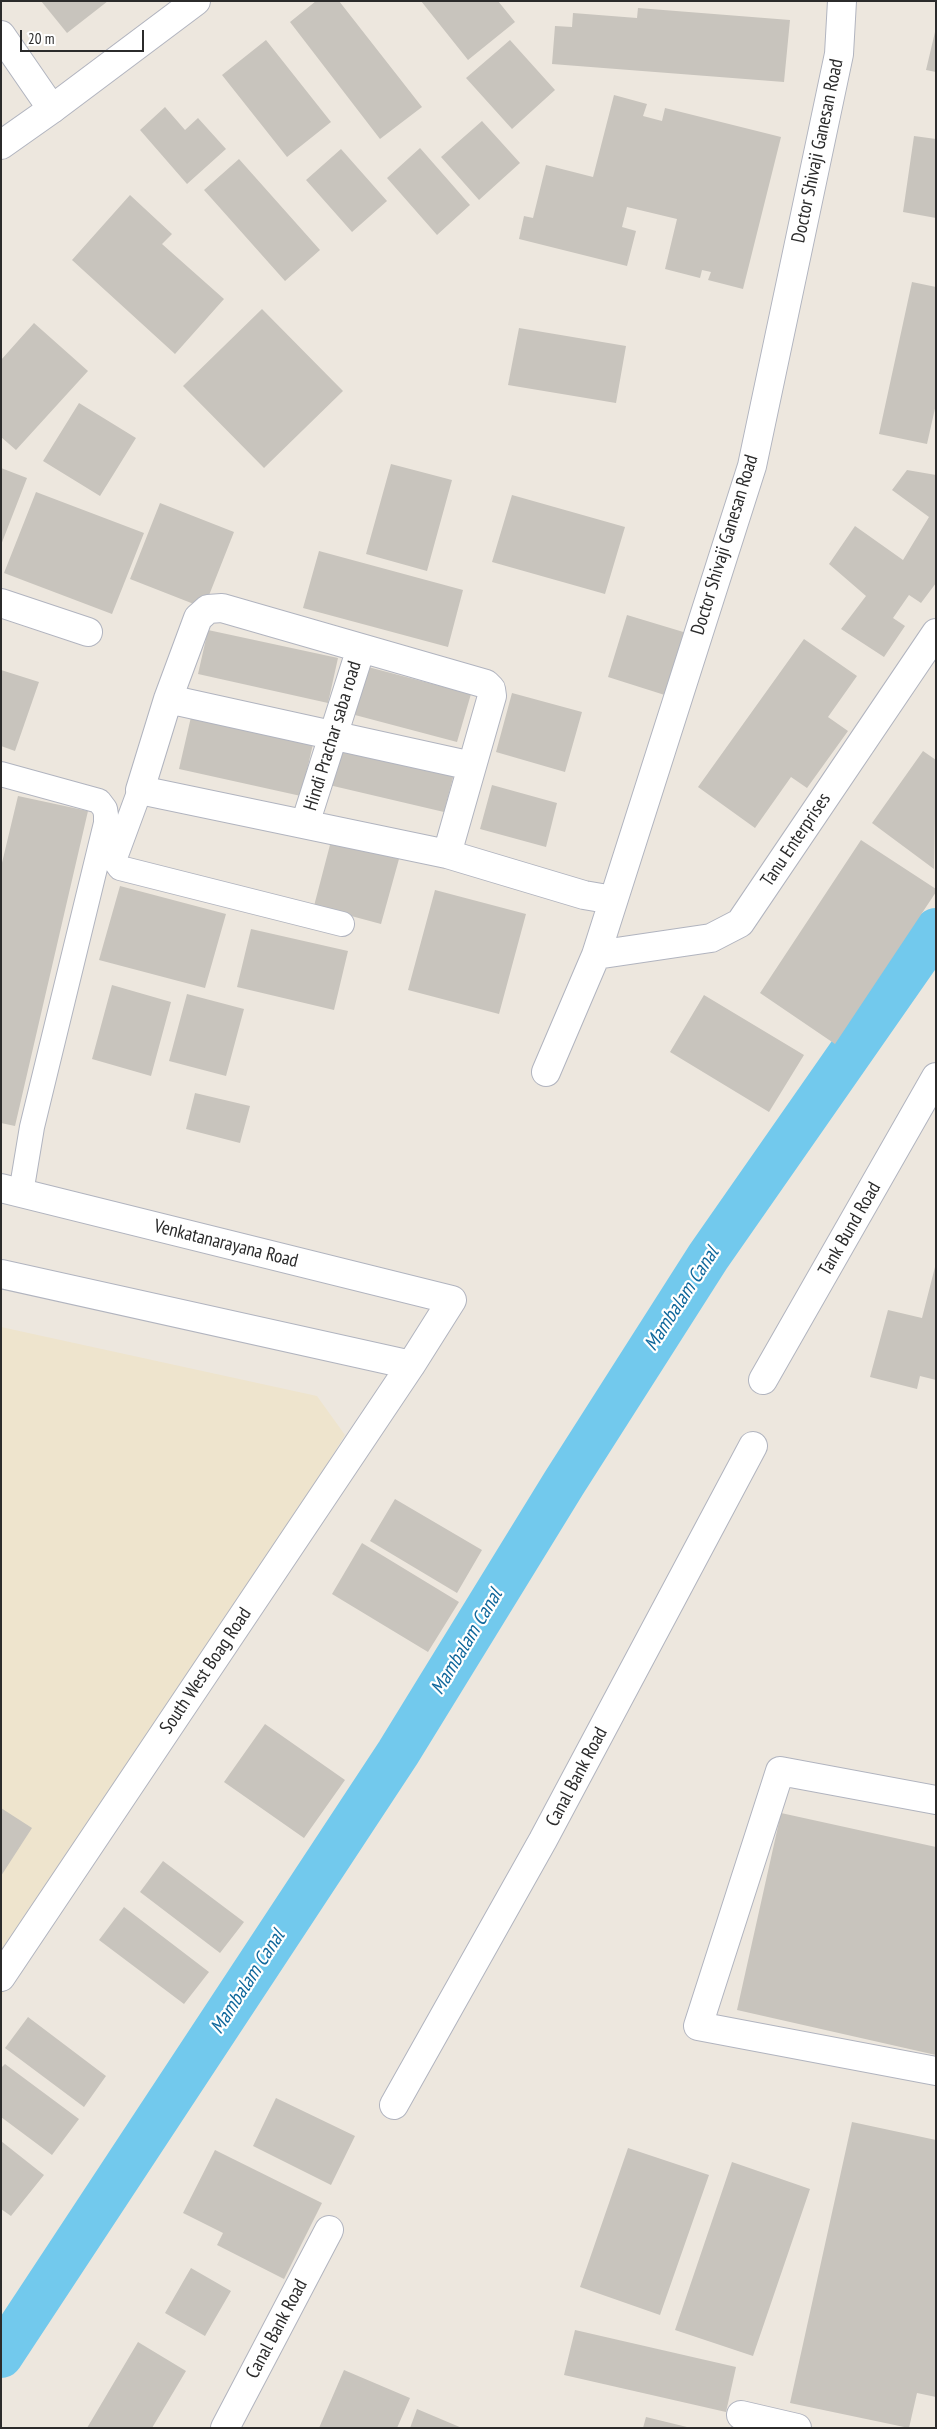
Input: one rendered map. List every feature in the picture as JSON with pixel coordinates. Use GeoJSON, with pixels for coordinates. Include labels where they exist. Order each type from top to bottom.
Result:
{"type":"FeatureCollection","features":[{"type":"Feature","properties":{"kind":"street"},"geometry":{"type":"LineString","coordinates":[[1,145],[196,1]]}},
{"type":"Feature","properties":{"kind":"street","name":"Doctor Shivaji Ganesan Road"},"geometry":{"type":"LineString","coordinates":[[546,1072],[596,955],[752,466],[839,54],[842,1]]}},
{"type":"Feature","properties":{"kind":"street"},"geometry":{"type":"LineString","coordinates":[[1,35],[52,109]]}},
{"type":"Feature","properties":{"kind":"street"},"geometry":{"type":"LineString","coordinates":[[1,603],[88,632]]}},
{"type":"Feature","properties":{"kind":"street"},"geometry":{"type":"LineString","coordinates":[[447,854],[492,696],[491,689],[486,684],[222,608],[208,609],[198,618],[168,699],[140,790],[447,854],[584,895],[613,900]]}},
{"type":"Feature","properties":{"kind":"street","name":"Tanu Enterprises"},"geometry":{"type":"LineString","coordinates":[[596,955],[711,938],[740,923],[936,634]]}},
{"type":"Feature","properties":{"kind":"street","name":"Hindi Prachar saba road"},"geometry":{"type":"LineString","coordinates":[[305,824],[361,648]]}},
{"type":"Feature","properties":{"kind":"street"},"geometry":{"type":"LineString","coordinates":[[168,699],[472,766]]}},
{"type":"Feature","properties":{"kind":"street","name":"Tank Bund Road"},"geometry":{"type":"LineString","coordinates":[[764,1380],[936,1077]]}},
{"type":"Feature","properties":{"kind":"street","name":"Venkatanarayana Road"},"geometry":{"type":"LineString","coordinates":[[11,1190],[452,1300]]}},
{"type":"Feature","properties":{"kind":"street"},"geometry":{"type":"LineString","coordinates":[[1,1274],[412,1365]]}},
{"type":"Feature","properties":{"kind":"street","name":"South West Boag Road"},"geometry":{"type":"LineString","coordinates":[[1,1977],[412,1365],[452,1300]]}},
{"type":"Feature","properties":{"kind":"street","name":"Canal Bank Road"},"geometry":{"type":"LineString","coordinates":[[394,2106],[543,1840],[753,1446]]}},
{"type":"Feature","properties":{"kind":"street"},"geometry":{"type":"LineString","coordinates":[[936,1800],[780,1771],[698,2026],[936,2071]]}},
{"type":"Feature","properties":{"kind":"street","name":"Canal Bank Road"},"geometry":{"type":"LineString","coordinates":[[225,2428],[329,2230]]}},
{"type":"Feature","properties":{"kind":"street"},"geometry":{"type":"LineString","coordinates":[[740,2415],[797,2428]]}},
{"type":"Feature","properties":{"kind":"lane"},"geometry":{"type":"LineString","coordinates":[[1,774],[99,801],[105,809],[106,815],[106,823],[32,1127],[11,1190]]}},
{"type":"Feature","properties":{"kind":"lane"},"geometry":{"type":"LineString","coordinates":[[140,790],[116,855],[115,861],[120,868],[342,924]]}},
{"type":"Feature","properties":{"kind":"shaded area"},"geometry":{"type":"Polygon","coordinates":[[[1,1327],[317,1396],[345,1435],[1,1997],[1,1327]]]}},
{"type":"Feature","properties":{"kind":"building"},"geometry":{"type":"Polygon","coordinates":[[[41,1],[108,1],[67,33],[41,1]]]}},
{"type":"Feature","properties":{"kind":"building"},"geometry":{"type":"Polygon","coordinates":[[[316,1],[339,1],[422,107],[380,139],[290,22],[316,1]]]}},
{"type":"Feature","properties":{"kind":"building"},"geometry":{"type":"Polygon","coordinates":[[[421,1],[498,1],[515,22],[468,60],[421,1]]]}},
{"type":"Feature","properties":{"kind":"building"},"geometry":{"type":"Polygon","coordinates":[[[638,8],[790,20],[784,82],[552,64],[555,26],[572,27],[573,13],[637,18],[638,8]]]}},
{"type":"Feature","properties":{"kind":"building"},"geometry":{"type":"Polygon","coordinates":[[[936,32],[936,72],[926,70],[936,32]]]}},
{"type":"Feature","properties":{"kind":"building"},"geometry":{"type":"Polygon","coordinates":[[[266,40],[331,122],[287,157],[222,75],[266,40]]]}},
{"type":"Feature","properties":{"kind":"building"},"geometry":{"type":"Polygon","coordinates":[[[510,40],[555,90],[512,129],[466,78],[510,40]]]}},
{"type":"Feature","properties":{"kind":"building"},"geometry":{"type":"Polygon","coordinates":[[[614,95],[647,104],[643,116],[662,121],[665,108],[781,137],[743,289],[708,280],[711,272],[702,270],[700,278],[665,269],[677,219],[627,207],[622,227],[636,231],[627,266],[519,239],[524,216],[533,218],[546,165],[593,177],[614,95]]]}},
{"type":"Feature","properties":{"kind":"building"},"geometry":{"type":"Polygon","coordinates":[[[165,107],[185,130],[198,118],[226,149],[187,184],[140,130],[165,107]]]}},
{"type":"Feature","properties":{"kind":"building"},"geometry":{"type":"Polygon","coordinates":[[[482,121],[520,163],[479,200],[441,157],[482,121]]]}},
{"type":"Feature","properties":{"kind":"building"},"geometry":{"type":"Polygon","coordinates":[[[914,136],[936,139],[936,218],[903,212],[914,136]]]}},
{"type":"Feature","properties":{"kind":"building"},"geometry":{"type":"Polygon","coordinates":[[[420,148],[470,205],[437,235],[387,178],[420,148]]]}},
{"type":"Feature","properties":{"kind":"building"},"geometry":{"type":"Polygon","coordinates":[[[341,149],[387,201],[352,232],[306,180],[341,149]]]}},
{"type":"Feature","properties":{"kind":"building"},"geometry":{"type":"Polygon","coordinates":[[[239,159],[320,250],[285,281],[204,190],[239,159]]]}},
{"type":"Feature","properties":{"kind":"building"},"geometry":{"type":"Polygon","coordinates":[[[130,195],[172,234],[162,244],[224,299],[175,354],[72,260],[130,195]]]}},
{"type":"Feature","properties":{"kind":"building"},"geometry":{"type":"Polygon","coordinates":[[[912,282],[936,287],[936,404],[927,444],[879,434],[912,282]]]}},
{"type":"Feature","properties":{"kind":"building"},"geometry":{"type":"Polygon","coordinates":[[[262,309],[343,391],[264,468],[183,386],[262,309]]]}},
{"type":"Feature","properties":{"kind":"building"},"geometry":{"type":"Polygon","coordinates":[[[34,323],[88,371],[16,450],[1,437],[1,360],[34,323]]]}},
{"type":"Feature","properties":{"kind":"building"},"geometry":{"type":"Polygon","coordinates":[[[519,328],[626,346],[616,403],[508,385],[519,328]]]}},
{"type":"Feature","properties":{"kind":"building"},"geometry":{"type":"Polygon","coordinates":[[[79,403],[136,438],[100,496],[43,461],[79,403]]]}},
{"type":"Feature","properties":{"kind":"building"},"geometry":{"type":"Polygon","coordinates":[[[391,464],[452,480],[427,571],[366,554],[391,464]]]}},
{"type":"Feature","properties":{"kind":"building"},"geometry":{"type":"Polygon","coordinates":[[[1,468],[27,478],[1,545],[1,468]]]}},
{"type":"Feature","properties":{"kind":"building"},"geometry":{"type":"Polygon","coordinates":[[[907,470],[936,475],[936,583],[921,603],[909,595],[893,618],[905,626],[884,657],[841,629],[866,596],[829,564],[855,526],[903,560],[929,517],[892,490],[907,470]]]}},
{"type":"Feature","properties":{"kind":"building"},"geometry":{"type":"Polygon","coordinates":[[[36,492],[144,533],[112,614],[4,573],[36,492]]]}},
{"type":"Feature","properties":{"kind":"building"},"geometry":{"type":"Polygon","coordinates":[[[512,495],[625,527],[605,594],[492,562],[512,495]]]}},
{"type":"Feature","properties":{"kind":"building"},"geometry":{"type":"Polygon","coordinates":[[[160,503],[234,532],[204,608],[130,579],[160,503]]]}},
{"type":"Feature","properties":{"kind":"building"},"geometry":{"type":"Polygon","coordinates":[[[319,551],[463,590],[448,647],[303,608],[319,551]]]}},
{"type":"Feature","properties":{"kind":"building"},"geometry":{"type":"Polygon","coordinates":[[[627,615],[690,634],[671,697],[608,677],[627,615]]]}},
{"type":"Feature","properties":{"kind":"building"},"geometry":{"type":"Polygon","coordinates":[[[208,630],[338,658],[328,703],[198,674],[208,630]]]}},
{"type":"Feature","properties":{"kind":"building"},"geometry":{"type":"Polygon","coordinates":[[[804,639],[857,676],[828,717],[848,731],[807,788],[791,777],[755,828],[698,787],[804,639]]]}},
{"type":"Feature","properties":{"kind":"building"},"geometry":{"type":"Polygon","coordinates":[[[368,667],[471,694],[457,742],[355,715],[368,667]]]}},
{"type":"Feature","properties":{"kind":"building"},"geometry":{"type":"Polygon","coordinates":[[[1,670],[39,682],[15,751],[1,746],[1,670]]]}},
{"type":"Feature","properties":{"kind":"building"},"geometry":{"type":"Polygon","coordinates":[[[512,693],[582,712],[565,772],[496,752],[512,693]]]}},
{"type":"Feature","properties":{"kind":"building"},"geometry":{"type":"Polygon","coordinates":[[[191,717],[313,744],[301,796],[179,769],[191,717]]]}},
{"type":"Feature","properties":{"kind":"building"},"geometry":{"type":"Polygon","coordinates":[[[339,744],[455,770],[444,812],[329,785],[339,744]]]}},
{"type":"Feature","properties":{"kind":"building"},"geometry":{"type":"Polygon","coordinates":[[[923,751],[936,760],[934,869],[872,823],[923,751]]]}},
{"type":"Feature","properties":{"kind":"building"},"geometry":{"type":"Polygon","coordinates":[[[492,785],[557,803],[546,847],[480,829],[492,785]]]}},
{"type":"Feature","properties":{"kind":"building"},"geometry":{"type":"Polygon","coordinates":[[[18,796],[88,811],[15,1126],[1,1123],[1,867],[18,796]]]}},
{"type":"Feature","properties":{"kind":"building"},"geometry":{"type":"Polygon","coordinates":[[[861,840],[936,889],[936,892],[835,1044],[760,993],[861,840]]]}},
{"type":"Feature","properties":{"kind":"building"},"geometry":{"type":"Polygon","coordinates":[[[331,841],[399,859],[381,924],[314,906],[331,841]]]}},
{"type":"Feature","properties":{"kind":"building"},"geometry":{"type":"Polygon","coordinates":[[[120,886],[226,914],[205,988],[99,960],[120,886]]]}},
{"type":"Feature","properties":{"kind":"building"},"geometry":{"type":"Polygon","coordinates":[[[435,890],[526,914],[499,1014],[408,990],[435,890]]]}},
{"type":"Feature","properties":{"kind":"building"},"geometry":{"type":"Polygon","coordinates":[[[251,929],[348,951],[334,1010],[237,987],[251,929]]]}},
{"type":"Feature","properties":{"kind":"building"},"geometry":{"type":"Polygon","coordinates":[[[112,985],[171,1002],[151,1076],[92,1059],[112,985]]]}},
{"type":"Feature","properties":{"kind":"building"},"geometry":{"type":"Polygon","coordinates":[[[187,994],[244,1009],[226,1076],[169,1061],[187,994]]]}},
{"type":"Feature","properties":{"kind":"building"},"geometry":{"type":"Polygon","coordinates":[[[704,995],[804,1055],[769,1112],[670,1052],[704,995]]]}},
{"type":"Feature","properties":{"kind":"building"},"geometry":{"type":"Polygon","coordinates":[[[195,1093],[250,1106],[240,1143],[186,1129],[195,1093]]]}},
{"type":"Feature","properties":{"kind":"building"},"geometry":{"type":"Polygon","coordinates":[[[935,1267],[936,1380],[920,1376],[917,1389],[870,1377],[888,1310],[922,1318],[935,1267]]]}},
{"type":"Feature","properties":{"kind":"building"},"geometry":{"type":"Polygon","coordinates":[[[395,1499],[482,1550],[457,1593],[370,1541],[395,1499]]]}},
{"type":"Feature","properties":{"kind":"building"},"geometry":{"type":"Polygon","coordinates":[[[362,1543],[459,1602],[428,1652],[332,1594],[362,1543]]]}},
{"type":"Feature","properties":{"kind":"building"},"geometry":{"type":"Polygon","coordinates":[[[265,1724],[345,1780],[304,1838],[224,1782],[265,1724]]]}},
{"type":"Feature","properties":{"kind":"building"},"geometry":{"type":"Polygon","coordinates":[[[1,1808],[32,1828],[1,1876],[1,1808]]]}},
{"type":"Feature","properties":{"kind":"building"},"geometry":{"type":"Polygon","coordinates":[[[781,1813],[936,1847],[936,2055],[737,2010],[781,1813]]]}},
{"type":"Feature","properties":{"kind":"building"},"geometry":{"type":"Polygon","coordinates":[[[163,1861],[244,1922],[220,1953],[140,1892],[163,1861]]]}},
{"type":"Feature","properties":{"kind":"building"},"geometry":{"type":"Polygon","coordinates":[[[124,1907],[209,1972],[184,2004],[99,1940],[124,1907]]]}},
{"type":"Feature","properties":{"kind":"building"},"geometry":{"type":"Polygon","coordinates":[[[28,2017],[106,2076],[84,2107],[5,2048],[28,2017]]]}},
{"type":"Feature","properties":{"kind":"building"},"geometry":{"type":"Polygon","coordinates":[[[5,2064],[79,2119],[52,2155],[1,2117],[1,2068],[5,2064]]]}},
{"type":"Feature","properties":{"kind":"building"},"geometry":{"type":"Polygon","coordinates":[[[276,2098],[355,2136],[331,2185],[253,2146],[276,2098]]]}},
{"type":"Feature","properties":{"kind":"building"},"geometry":{"type":"Polygon","coordinates":[[[852,2122],[936,2140],[936,2397],[917,2393],[909,2428],[790,2403],[852,2122]]]}},
{"type":"Feature","properties":{"kind":"building"},"geometry":{"type":"Polygon","coordinates":[[[1,2141],[44,2175],[11,2216],[1,2209],[1,2141]]]}},
{"type":"Feature","properties":{"kind":"building"},"geometry":{"type":"Polygon","coordinates":[[[628,2148],[709,2175],[660,2315],[580,2287],[628,2148]]]}},
{"type":"Feature","properties":{"kind":"building"},"geometry":{"type":"Polygon","coordinates":[[[215,2150],[322,2203],[284,2279],[217,2245],[223,2233],[183,2213],[215,2150]]]}},
{"type":"Feature","properties":{"kind":"building"},"geometry":{"type":"Polygon","coordinates":[[[732,2162],[810,2189],[753,2356],[675,2330],[732,2162]]]}},
{"type":"Feature","properties":{"kind":"building"},"geometry":{"type":"Polygon","coordinates":[[[191,2268],[231,2291],[205,2336],[165,2313],[191,2268]]]}},
{"type":"Feature","properties":{"kind":"building"},"geometry":{"type":"Polygon","coordinates":[[[575,2330],[736,2367],[726,2412],[564,2375],[575,2330]]]}},
{"type":"Feature","properties":{"kind":"building"},"geometry":{"type":"Polygon","coordinates":[[[138,2342],[186,2371],[152,2428],[87,2428],[138,2342]]]}},
{"type":"Feature","properties":{"kind":"building"},"geometry":{"type":"Polygon","coordinates":[[[344,2370],[410,2398],[397,2428],[319,2428],[344,2370]]]}},
{"type":"Feature","properties":{"kind":"building"},"geometry":{"type":"Polygon","coordinates":[[[417,2409],[462,2428],[410,2428],[417,2409]]]}},
{"type":"Feature","properties":{"kind":"building"},"geometry":{"type":"Polygon","coordinates":[[[646,2417],[687,2427],[643,2428],[646,2417]]]}},
{"type":"Feature","properties":{"kind":"waterway","name":"Mambalam Canal"},"geometry":{"type":"LineString","coordinates":[[1,2356],[398,1753],[564,1483],[708,1257],[936,930]]}}]}
